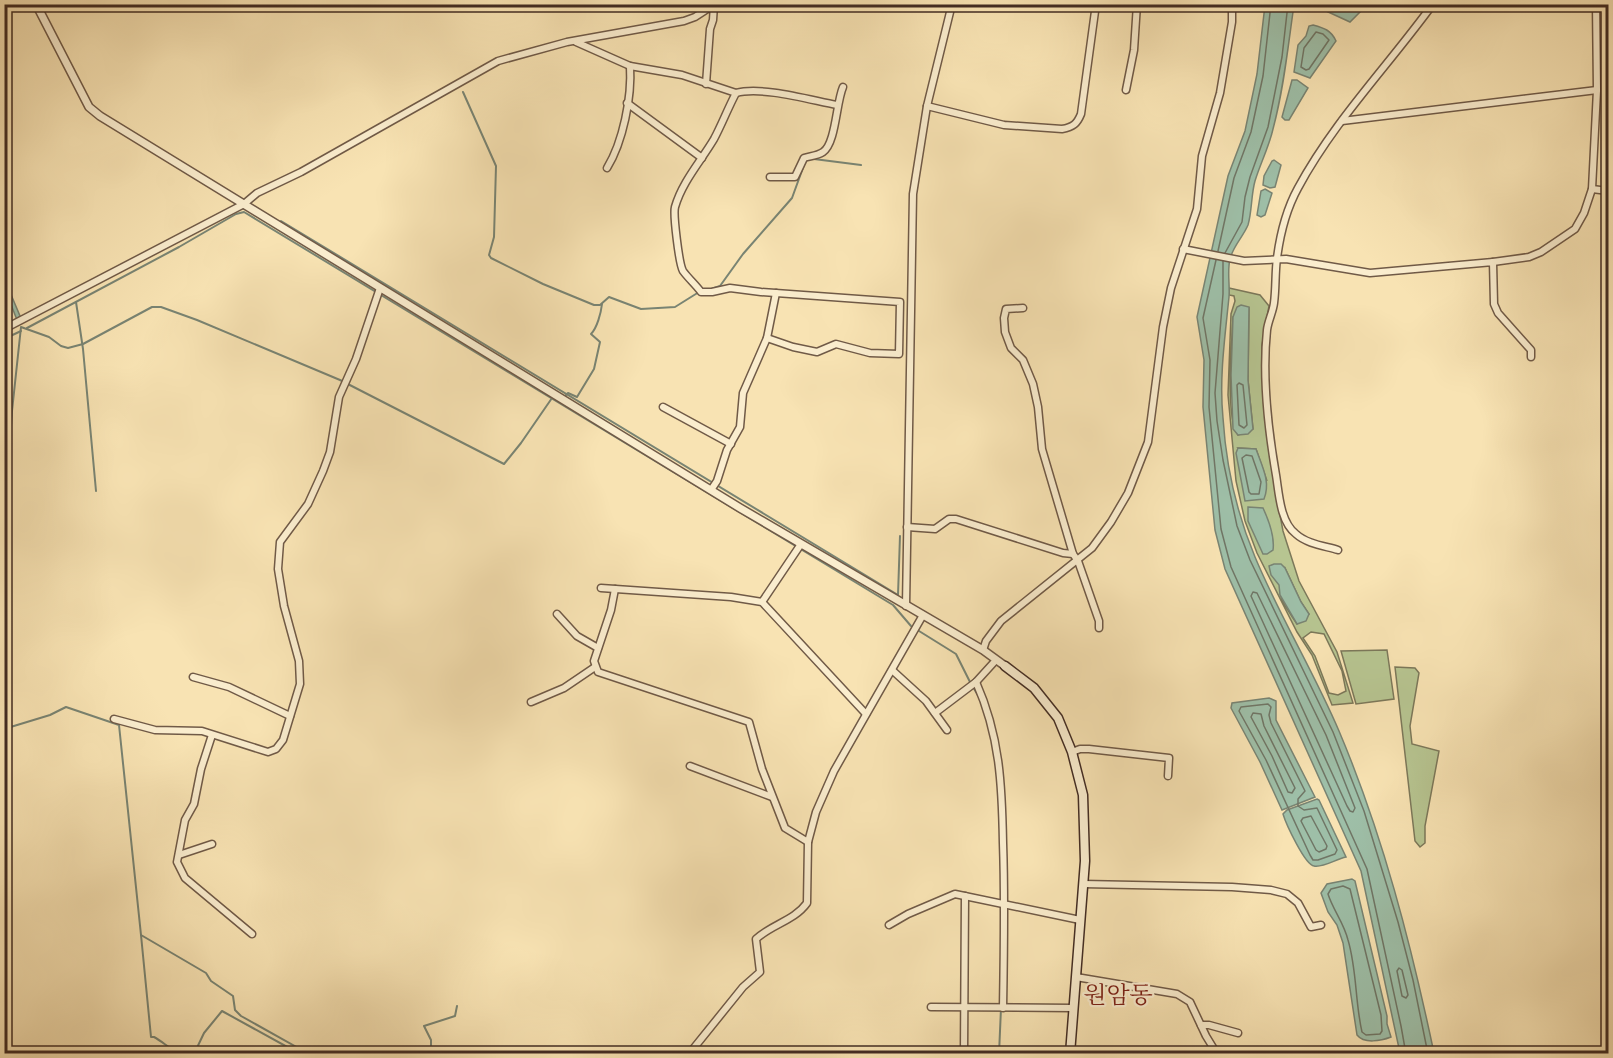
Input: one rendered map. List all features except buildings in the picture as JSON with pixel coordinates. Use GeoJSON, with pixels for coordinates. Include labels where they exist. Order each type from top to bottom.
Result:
{"type":"FeatureCollection","features":[{"type":"Feature","properties":{"kind":"main road"},"geometry":{"type":"LineString","coordinates":[[1005,666],[1034,688],[1051,708],[1065,731],[1083,795],[1085,861],[1070,1053]]}},
{"type":"Feature","properties":{"kind":"street"},"geometry":{"type":"LineString","coordinates":[[36,4],[89,106],[95,112],[801,544],[983,650],[1005,666]]}},
{"type":"Feature","properties":{"kind":"street"},"geometry":{"type":"LineString","coordinates":[[4,328],[244,204],[257,194],[301,172],[498,61],[533,50],[604,34],[684,21],[695,17],[714,4],[706,84]]}},
{"type":"Feature","properties":{"kind":"street"},"geometry":{"type":"LineString","coordinates":[[906,606],[913,194],[927,106],[952,4]]}},
{"type":"Feature","properties":{"kind":"street"},"geometry":{"type":"LineString","coordinates":[[927,106],[1004,125],[1072,128],[1078,122],[1081,114],[1096,4]]}},
{"type":"Feature","properties":{"kind":"street"},"geometry":{"type":"LineString","coordinates":[[1126,90],[1134,50],[1137,4]]}},
{"type":"Feature","properties":{"kind":"street"},"geometry":{"type":"LineString","coordinates":[[983,650],[986,640],[1001,621],[1092,548],[1111,522],[1128,492],[1148,442],[1163,327],[1171,288],[1197,209],[1202,156],[1224,73],[1232,22],[1232,4]]}},
{"type":"Feature","properties":{"kind":"street"},"geometry":{"type":"LineString","coordinates":[[1338,550],[1310,542],[1295,534],[1282,512],[1267,394],[1266,353],[1268,328],[1274,305],[1277,258],[1297,190],[1341,121],[1409,38],[1433,4]]}},
{"type":"Feature","properties":{"kind":"street"},"geometry":{"type":"LineString","coordinates":[[1183,249],[1232,260],[1260,261],[1277,258],[1370,273],[1529,257],[1557,243],[1575,229],[1584,213],[1592,189],[1597,90],[1596,4]]}},
{"type":"Feature","properties":{"kind":"street"},"geometry":{"type":"LineString","coordinates":[[575,41],[630,66],[682,75],[736,93],[748,90],[766,92],[837,105]]}},
{"type":"Feature","properties":{"kind":"street"},"geometry":{"type":"LineString","coordinates":[[607,168],[615,156],[621,136],[631,79],[630,66]]}},
{"type":"Feature","properties":{"kind":"street"},"geometry":{"type":"LineString","coordinates":[[770,177],[795,177],[804,158],[821,153],[826,149],[831,142],[837,105],[843,87]]}},
{"type":"Feature","properties":{"kind":"street"},"geometry":{"type":"LineString","coordinates":[[1341,121],[1597,90]]}},
{"type":"Feature","properties":{"kind":"street"},"geometry":{"type":"LineString","coordinates":[[736,93],[675,207],[674,216],[682,270],[701,292],[705,293],[725,288],[900,302],[899,354],[870,353],[836,344],[817,352],[766,338]]}},
{"type":"Feature","properties":{"kind":"street"},"geometry":{"type":"LineString","coordinates":[[627,103],[702,158]]}},
{"type":"Feature","properties":{"kind":"street"},"geometry":{"type":"LineString","coordinates":[[1592,189],[1608,191]]}},
{"type":"Feature","properties":{"kind":"street"},"geometry":{"type":"LineString","coordinates":[[1493,262],[1494,304],[1498,312],[1532,350],[1531,357]]}},
{"type":"Feature","properties":{"kind":"street"},"geometry":{"type":"LineString","coordinates":[[114,719],[155,730],[201,731],[268,752],[276,749],[283,740],[300,684],[298,661],[284,606],[278,569],[280,542],[308,504],[323,471],[330,452],[339,397],[356,358],[380,288]]}},
{"type":"Feature","properties":{"kind":"street"},"geometry":{"type":"LineString","coordinates":[[711,489],[717,481],[740,427],[743,393],[766,338],[776,293]]}},
{"type":"Feature","properties":{"kind":"street"},"geometry":{"type":"LineString","coordinates":[[1023,308],[1006,309],[1005,332],[1011,348],[1023,360],[1033,384],[1038,406],[1042,449],[1073,554],[1078,561],[1099,621],[1099,628]]}},
{"type":"Feature","properties":{"kind":"street"},"geometry":{"type":"LineString","coordinates":[[663,407],[731,444]]}},
{"type":"Feature","properties":{"kind":"street"},"geometry":{"type":"LineString","coordinates":[[908,527],[935,529],[948,519],[956,519],[1063,554],[1073,554]]}},
{"type":"Feature","properties":{"kind":"street"},"geometry":{"type":"LineString","coordinates":[[762,602],[801,544]]}},
{"type":"Feature","properties":{"kind":"street"},"geometry":{"type":"LineString","coordinates":[[601,588],[731,597],[762,602],[866,714]]}},
{"type":"Feature","properties":{"kind":"street"},"geometry":{"type":"LineString","coordinates":[[615,589],[594,661],[598,672],[749,722],[772,796],[785,828],[808,842]]}},
{"type":"Feature","properties":{"kind":"street"},"geometry":{"type":"LineString","coordinates":[[557,614],[578,636],[598,648]]}},
{"type":"Feature","properties":{"kind":"street"},"geometry":{"type":"LineString","coordinates":[[689,1053],[743,987],[760,972],[756,939],[765,930],[795,916],[807,903],[808,842],[820,802],[834,771],[923,615]]}},
{"type":"Feature","properties":{"kind":"street"},"geometry":{"type":"LineString","coordinates":[[935,713],[976,682],[996,660]]}},
{"type":"Feature","properties":{"kind":"street"},"geometry":{"type":"LineString","coordinates":[[531,702],[564,688],[595,667]]}},
{"type":"Feature","properties":{"kind":"street"},"geometry":{"type":"LineString","coordinates":[[892,670],[926,701],[947,730]]}},
{"type":"Feature","properties":{"kind":"street"},"geometry":{"type":"LineString","coordinates":[[193,677],[229,687],[290,716]]}},
{"type":"Feature","properties":{"kind":"street"},"geometry":{"type":"LineString","coordinates":[[976,682],[988,708],[1001,771],[1005,905],[1003,1008]]}},
{"type":"Feature","properties":{"kind":"street"},"geometry":{"type":"LineString","coordinates":[[213,735],[201,769],[194,804],[185,820],[177,862],[185,878],[252,934]]}},
{"type":"Feature","properties":{"kind":"street"},"geometry":{"type":"LineString","coordinates":[[1072,752],[1089,749],[1169,758],[1168,776]]}},
{"type":"Feature","properties":{"kind":"street"},"geometry":{"type":"LineString","coordinates":[[690,766],[772,796]]}},
{"type":"Feature","properties":{"kind":"street"},"geometry":{"type":"LineString","coordinates":[[179,855],[212,844]]}},
{"type":"Feature","properties":{"kind":"street"},"geometry":{"type":"LineString","coordinates":[[1083,884],[1271,890],[1287,894],[1298,903],[1311,927],[1321,925]]}},
{"type":"Feature","properties":{"kind":"street"},"geometry":{"type":"LineString","coordinates":[[889,925],[908,914],[955,894],[1080,920]]}},
{"type":"Feature","properties":{"kind":"street"},"geometry":{"type":"LineString","coordinates":[[964,1053],[965,896]]}},
{"type":"Feature","properties":{"kind":"street"},"geometry":{"type":"LineString","coordinates":[[1076,977],[1177,994],[1190,1002],[1217,1053]]}},
{"type":"Feature","properties":{"kind":"street"},"geometry":{"type":"LineString","coordinates":[[931,1007],[1073,1008]]}},
{"type":"Feature","properties":{"kind":"street"},"geometry":{"type":"LineString","coordinates":[[1201,1025],[1238,1033]]}},
{"type":"Feature","properties":{"kind":"shaded area"},"geometry":{"type":"Polygon","coordinates":[[[1229,288],[1260,295],[1269,306],[1262,345],[1265,415],[1283,531],[1299,581],[1337,652],[1353,703],[1332,705],[1312,655],[1297,632],[1257,553],[1245,521],[1236,481],[1228,395],[1231,314],[1235,301],[1234,296],[1229,295],[1229,288]],[[1249,308],[1233,317],[1230,397],[1234,426],[1238,435],[1253,429],[1248,380],[1249,308]],[[1238,448],[1267,481],[1256,449],[1238,448]],[[1285,568],[1281,598],[1297,624],[1309,614],[1285,568]],[[1311,632],[1303,638],[1315,656],[1329,693],[1338,695],[1346,691],[1342,671],[1324,634],[1311,632]]]}},
{"type":"Feature","properties":{"kind":"shaded area"},"geometry":{"type":"Polygon","coordinates":[[[1387,650],[1394,699],[1356,704],[1341,651],[1387,650]]]}},
{"type":"Feature","properties":{"kind":"shaded area"},"geometry":{"type":"Polygon","coordinates":[[[1395,667],[1415,668],[1419,673],[1410,726],[1412,744],[1439,751],[1425,826],[1425,843],[1420,847],[1415,841],[1395,667]]]}},
{"type":"Feature","properties":{"kind":"water"},"geometry":{"type":"Polygon","coordinates":[[[1265,5],[1294,5],[1277,114],[1255,181],[1248,225],[1231,254],[1229,264],[1229,297],[1222,388],[1227,454],[1233,489],[1255,557],[1339,731],[1369,810],[1416,971],[1434,1053],[1400,1053],[1361,871],[1225,569],[1215,530],[1203,407],[1204,360],[1197,317],[1228,176],[1245,131],[1257,74],[1265,5]]]}},
{"type":"Feature","properties":{"kind":"water"},"geometry":{"type":"Polygon","coordinates":[[[1313,5],[1346,5],[1354,9],[1367,5],[1350,22],[1313,5]]]}},
{"type":"Feature","properties":{"kind":"water"},"geometry":{"type":"Polygon","coordinates":[[[1313,25],[1327,30],[1336,41],[1310,78],[1294,72],[1298,45],[1306,36],[1309,26],[1313,25]]]}},
{"type":"Feature","properties":{"kind":"water"},"geometry":{"type":"Polygon","coordinates":[[[1292,80],[1297,80],[1308,88],[1289,120],[1285,120],[1282,117],[1292,80]]]}},
{"type":"Feature","properties":{"kind":"water"},"geometry":{"type":"Polygon","coordinates":[[[1274,160],[1281,165],[1275,187],[1270,188],[1263,185],[1264,176],[1274,160]]]}},
{"type":"Feature","properties":{"kind":"water"},"geometry":{"type":"Polygon","coordinates":[[[1265,189],[1272,193],[1265,215],[1261,217],[1257,215],[1261,191],[1265,189]]]}},
{"type":"Feature","properties":{"kind":"water"},"geometry":{"type":"Polygon","coordinates":[[[4,278],[20,316],[17,320],[5,289],[4,278]]]}},
{"type":"Feature","properties":{"kind":"water"},"geometry":{"type":"Polygon","coordinates":[[[1241,305],[1249,307],[1248,380],[1253,429],[1248,434],[1238,435],[1233,429],[1231,375],[1233,317],[1237,307],[1241,305]]]}},
{"type":"Feature","properties":{"kind":"water"},"geometry":{"type":"Polygon","coordinates":[[[1238,448],[1256,449],[1267,486],[1264,499],[1245,501],[1236,453],[1238,448]]]}},
{"type":"Feature","properties":{"kind":"water"},"geometry":{"type":"Polygon","coordinates":[[[1248,507],[1263,508],[1272,534],[1273,545],[1273,550],[1267,554],[1263,554],[1248,521],[1248,507]]]}},
{"type":"Feature","properties":{"kind":"water"},"geometry":{"type":"Polygon","coordinates":[[[1281,564],[1285,568],[1309,614],[1306,621],[1297,624],[1280,595],[1279,585],[1271,575],[1269,566],[1281,564]]]}},
{"type":"Feature","properties":{"kind":"water"},"geometry":{"type":"Polygon","coordinates":[[[1269,698],[1276,701],[1276,720],[1315,797],[1282,810],[1231,708],[1232,703],[1269,698]]]}},
{"type":"Feature","properties":{"kind":"water"},"geometry":{"type":"Polygon","coordinates":[[[1317,799],[1346,857],[1325,865],[1314,866],[1301,852],[1283,814],[1287,810],[1317,799]]]}},
{"type":"Feature","properties":{"kind":"water"},"geometry":{"type":"Polygon","coordinates":[[[1352,879],[1355,881],[1391,1037],[1378,1040],[1368,1041],[1357,1035],[1343,943],[1321,893],[1327,884],[1352,879]]]}},
{"type":"Feature","properties":{"kind":"waterway"},"geometry":{"type":"LineString","coordinates":[[463,92],[496,166],[494,237],[489,255],[491,258],[543,284],[594,305],[600,305],[609,297],[641,309],[675,307],[699,292]]}},
{"type":"Feature","properties":{"kind":"waterway"},"geometry":{"type":"LineString","coordinates":[[814,159],[861,165]]}},
{"type":"Feature","properties":{"kind":"waterway"},"geometry":{"type":"LineString","coordinates":[[711,289],[720,286],[743,254],[792,198],[804,165]]}},
{"type":"Feature","properties":{"kind":"waterway"},"geometry":{"type":"LineString","coordinates":[[27,328],[236,214],[244,212],[893,605],[911,626],[956,654],[979,697]]}},
{"type":"Feature","properties":{"kind":"waterway"},"geometry":{"type":"LineString","coordinates":[[281,221],[898,595],[900,536]]}},
{"type":"Feature","properties":{"kind":"waterway"},"geometry":{"type":"LineString","coordinates":[[76,302],[83,349],[96,491]]}},
{"type":"Feature","properties":{"kind":"waterway"},"geometry":{"type":"LineString","coordinates":[[566,395],[568,393],[577,397],[594,369],[600,342],[591,334],[602,304]]}},
{"type":"Feature","properties":{"kind":"waterway"},"geometry":{"type":"LineString","coordinates":[[4,528],[12,411],[21,327],[49,337],[68,348],[83,344],[152,307],[161,307],[340,380],[504,464],[552,398]]}},
{"type":"Feature","properties":{"kind":"waterway"},"geometry":{"type":"LineString","coordinates":[[4,339],[21,331]]}},
{"type":"Feature","properties":{"kind":"waterway"},"geometry":{"type":"LineString","coordinates":[[4,729],[50,715],[66,707],[119,725],[141,935],[206,973],[211,981],[233,996],[235,1010],[241,1016],[309,1054]]}},
{"type":"Feature","properties":{"kind":"waterway"},"geometry":{"type":"LineString","coordinates":[[999,811],[1000,829]]}},
{"type":"Feature","properties":{"kind":"waterway"},"geometry":{"type":"LineString","coordinates":[[141,935],[151,1037],[183,1054]]}},
{"type":"Feature","properties":{"kind":"waterway"},"geometry":{"type":"LineString","coordinates":[[431,1054],[431,1040],[424,1026],[455,1016],[457,1006]]}},
{"type":"Feature","properties":{"kind":"waterway"},"geometry":{"type":"LineString","coordinates":[[999,1054],[1001,1008]]}},
{"type":"Feature","properties":{"kind":"waterway"},"geometry":{"type":"LineString","coordinates":[[194,1054],[204,1033],[222,1011],[300,1054]]}},
{"type":"Feature","properties":{"kind":"district","name":"원암동"},"geometry":{"type":"Point","coordinates":[1118,995]}}]}
